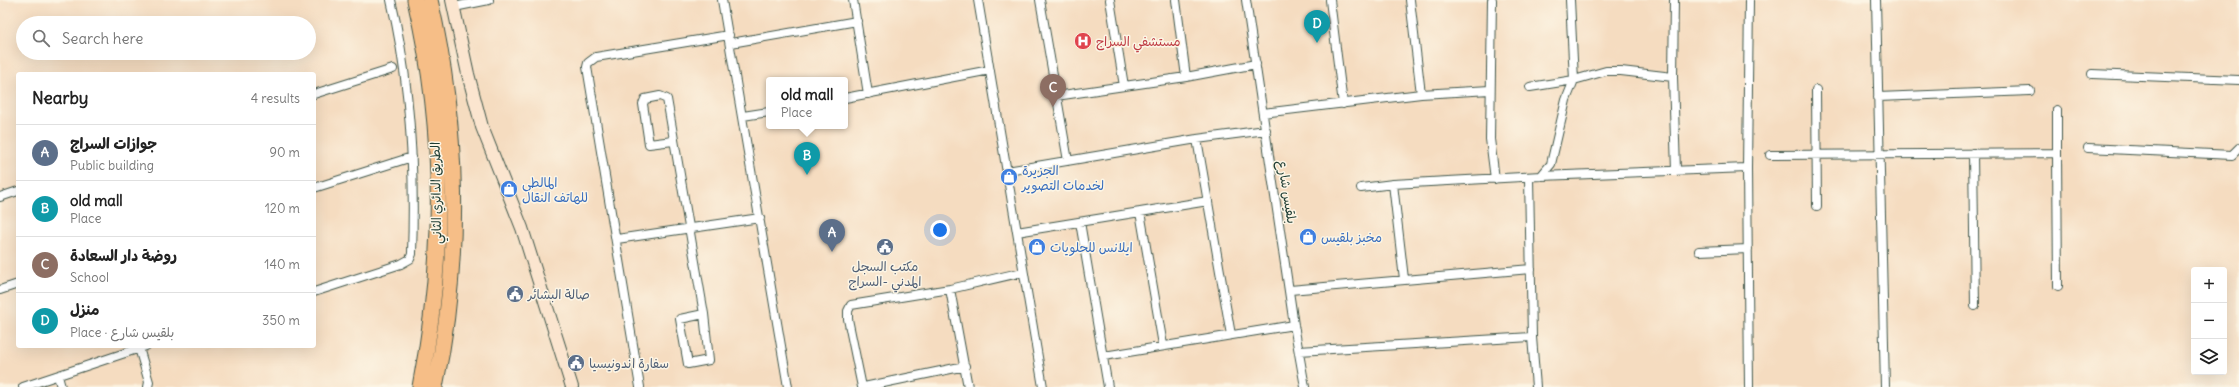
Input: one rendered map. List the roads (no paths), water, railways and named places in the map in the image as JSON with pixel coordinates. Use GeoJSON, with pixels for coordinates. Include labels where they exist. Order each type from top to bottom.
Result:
{"type":"FeatureCollection","features":[{"type":"Feature","properties":{"kind":"highway","name":"الطريق الدائري الثاني"},"geometry":{"type":"LineString","coordinates":[[415,0],[423,35],[434,112],[438,179],[435,288],[420,387]]}},
{"type":"Feature","properties":{"kind":"highway","name":"الطريق الدائري الثاني"},"geometry":{"type":"LineString","coordinates":[[430,0],[443,71],[453,180],[452,243],[449,294],[441,360],[435,387]]}},
{"type":"Feature","properties":{"kind":"street"},"geometry":{"type":"LineString","coordinates":[[316,291],[401,264],[410,258],[412,250],[414,182],[408,88],[391,0]]}},
{"type":"Feature","properties":{"kind":"street"},"geometry":{"type":"LineString","coordinates":[[489,0],[453,4],[468,74],[482,127],[522,228],[572,387]]}},
{"type":"Feature","properties":{"kind":"street"},"geometry":{"type":"LineString","coordinates":[[722,0],[730,39],[788,387]]}},
{"type":"Feature","properties":{"kind":"street"},"geometry":{"type":"LineString","coordinates":[[853,0],[868,94]]}},
{"type":"Feature","properties":{"kind":"street"},"geometry":{"type":"LineString","coordinates":[[978,0],[1043,387]]}},
{"type":"Feature","properties":{"kind":"street"},"geometry":{"type":"LineString","coordinates":[[1040,0],[1068,161]]}},
{"type":"Feature","properties":{"kind":"street"},"geometry":{"type":"LineString","coordinates":[[1110,0],[1124,86]]}},
{"type":"Feature","properties":{"kind":"street"},"geometry":{"type":"LineString","coordinates":[[1176,0],[1186,77]]}},
{"type":"Feature","properties":{"kind":"street","name":"بلقيس شارع"},"geometry":{"type":"LineString","coordinates":[[1246,0],[1304,387]]}},
{"type":"Feature","properties":{"kind":"street"},"geometry":{"type":"LineString","coordinates":[[1330,0],[1342,104]]}},
{"type":"Feature","properties":{"kind":"street"},"geometry":{"type":"LineString","coordinates":[[1410,0],[1421,94]]}},
{"type":"Feature","properties":{"kind":"street"},"geometry":{"type":"LineString","coordinates":[[1492,0],[1490,139],[1495,179]]}},
{"type":"Feature","properties":{"kind":"street"},"geometry":{"type":"LineString","coordinates":[[1541,176],[1551,164],[1566,100],[1574,80],[1570,0]]}},
{"type":"Feature","properties":{"kind":"street"},"geometry":{"type":"LineString","coordinates":[[1674,0],[1673,77],[1676,171]]}},
{"type":"Feature","properties":{"kind":"street"},"geometry":{"type":"LineString","coordinates":[[1749,0],[1747,168],[1749,387]]}},
{"type":"Feature","properties":{"kind":"street"},"geometry":{"type":"LineString","coordinates":[[1876,0],[1885,387]]}},
{"type":"Feature","properties":{"kind":"street"},"geometry":{"type":"LineString","coordinates":[[640,387],[617,239],[588,71],[588,63],[596,57],[857,21]]}},
{"type":"Feature","properties":{"kind":"street"},"geometry":{"type":"LineString","coordinates":[[1056,96],[1186,77],[1256,64]]}},
{"type":"Feature","properties":{"kind":"street"},"geometry":{"type":"LineString","coordinates":[[316,93],[393,68]]}},
{"type":"Feature","properties":{"kind":"street"},"geometry":{"type":"LineString","coordinates":[[848,97],[990,70]]}},
{"type":"Feature","properties":{"kind":"street"},"geometry":{"type":"LineString","coordinates":[[1530,87],[1574,80],[1606,71],[1673,77]]}},
{"type":"Feature","properties":{"kind":"street"},"geometry":{"type":"LineString","coordinates":[[2092,74],[2239,80]]}},
{"type":"Feature","properties":{"kind":"street"},"geometry":{"type":"LineString","coordinates":[[1263,113],[1421,94],[1490,90]]}},
{"type":"Feature","properties":{"kind":"street"},"geometry":{"type":"LineString","coordinates":[[1816,90],[1817,206]]}},
{"type":"Feature","properties":{"kind":"street"},"geometry":{"type":"LineString","coordinates":[[1878,97],[2030,91]]}},
{"type":"Feature","properties":{"kind":"street"},"geometry":{"type":"LineString","coordinates":[[673,141],[649,144],[642,104],[644,99],[660,96],[667,99],[673,141],[690,229],[704,314],[709,360],[688,364],[680,319],[704,314]]}},
{"type":"Feature","properties":{"kind":"street"},"geometry":{"type":"LineString","coordinates":[[2057,110],[2058,286]]}},
{"type":"Feature","properties":{"kind":"street"},"geometry":{"type":"LineString","coordinates":[[743,116],[766,112]]}},
{"type":"Feature","properties":{"kind":"street"},"geometry":{"type":"LineString","coordinates":[[1007,171],[1197,139],[1266,130]]}},
{"type":"Feature","properties":{"kind":"street"},"geometry":{"type":"LineString","coordinates":[[1197,139],[1231,335]]}},
{"type":"Feature","properties":{"kind":"street"},"geometry":{"type":"LineString","coordinates":[[2088,148],[2235,156],[2239,148]]}},
{"type":"Feature","properties":{"kind":"street"},"geometry":{"type":"LineString","coordinates":[[1973,153],[1975,306]]}},
{"type":"Feature","properties":{"kind":"street"},"geometry":{"type":"LineString","coordinates":[[1770,155],[2057,153]]}},
{"type":"Feature","properties":{"kind":"street"},"geometry":{"type":"LineString","coordinates":[[316,187],[412,157]]}},
{"type":"Feature","properties":{"kind":"street"},"geometry":{"type":"LineString","coordinates":[[1361,188],[1393,184],[1529,178],[1541,176],[1747,168]]}},
{"type":"Feature","properties":{"kind":"street"},"geometry":{"type":"LineString","coordinates":[[1529,178],[1532,268],[1532,337],[1536,387]]}},
{"type":"Feature","properties":{"kind":"street"},"geometry":{"type":"LineString","coordinates":[[1393,184],[1404,279]]}},
{"type":"Feature","properties":{"kind":"street"},"geometry":{"type":"LineString","coordinates":[[0,197],[16,192]]}},
{"type":"Feature","properties":{"kind":"street"},"geometry":{"type":"LineString","coordinates":[[1017,232],[1208,201]]}},
{"type":"Feature","properties":{"kind":"street"},"geometry":{"type":"LineString","coordinates":[[1140,212],[1163,345]]}},
{"type":"Feature","properties":{"kind":"street"},"geometry":{"type":"LineString","coordinates":[[617,239],[760,218]]}},
{"type":"Feature","properties":{"kind":"street"},"geometry":{"type":"LineString","coordinates":[[1080,222],[1104,356],[1108,387]]}},
{"type":"Feature","properties":{"kind":"street"},"geometry":{"type":"LineString","coordinates":[[1699,251],[1748,249]]}},
{"type":"Feature","properties":{"kind":"street"},"geometry":{"type":"LineString","coordinates":[[1290,290],[1532,268]]}},
{"type":"Feature","properties":{"kind":"street"},"geometry":{"type":"LineString","coordinates":[[965,366],[863,387],[848,319],[848,311],[852,305],[950,288],[1023,272]]}},
{"type":"Feature","properties":{"kind":"street"},"geometry":{"type":"LineString","coordinates":[[0,290],[16,285]]}},
{"type":"Feature","properties":{"kind":"street"},"geometry":{"type":"LineString","coordinates":[[950,288],[968,387]]}},
{"type":"Feature","properties":{"kind":"street"},"geometry":{"type":"LineString","coordinates":[[1104,356],[1163,345],[1294,325]]}},
{"type":"Feature","properties":{"kind":"street"},"geometry":{"type":"LineString","coordinates":[[1299,351],[1532,337]]}},
{"type":"Feature","properties":{"kind":"street"},"geometry":{"type":"LineString","coordinates":[[23,387],[140,348]]}},
{"type":"Feature","properties":{"kind":"street"},"geometry":{"type":"LineString","coordinates":[[143,348],[149,382],[148,387]]}},
{"type":"Feature","properties":{"kind":"street"},"geometry":{"type":"LineString","coordinates":[[58,376],[61,387]]}},
{"type":"Feature","properties":{"kind":"place","name":"مستشفي السراج"},"geometry":{"type":"Point","coordinates":[1083,41]}},
{"type":"Feature","properties":{"kind":"place","name":"منزل"},"geometry":{"type":"Point","coordinates":[1317,43]}},
{"type":"Feature","properties":{"kind":"place","name":"روضة دار السعادة"},"geometry":{"type":"Point","coordinates":[1053,107]}},
{"type":"Feature","properties":{"kind":"place","name":"old mall"},"geometry":{"type":"Point","coordinates":[807,175]}},
{"type":"Feature","properties":{"kind":"place","name":"الجزيرة لخدمات التصوير"},"geometry":{"type":"Point","coordinates":[1009,177]}},
{"type":"Feature","properties":{"kind":"place","name":"المالطى للهاتف النقال"},"geometry":{"type":"Point","coordinates":[509,189]}},
{"type":"Feature","properties":{"kind":"place","name":"مخبز بلقيس"},"geometry":{"type":"Point","coordinates":[1308,237]}},
{"type":"Feature","properties":{"kind":"place","name":"مكتب السجل المدني -السراج"},"geometry":{"type":"Point","coordinates":[885,247]}},
{"type":"Feature","properties":{"kind":"place","name":"ايلانس للحلويات"},"geometry":{"type":"Point","coordinates":[1037,247]}},
{"type":"Feature","properties":{"kind":"place","name":"جوازات السراج"},"geometry":{"type":"Point","coordinates":[832,252]}},
{"type":"Feature","properties":{"kind":"place","name":"صالة البشائر"},"geometry":{"type":"Point","coordinates":[515,294]}},
{"type":"Feature","properties":{"kind":"place","name":"سفارة اندونيسيا"},"geometry":{"type":"Point","coordinates":[576,363]}}]}
